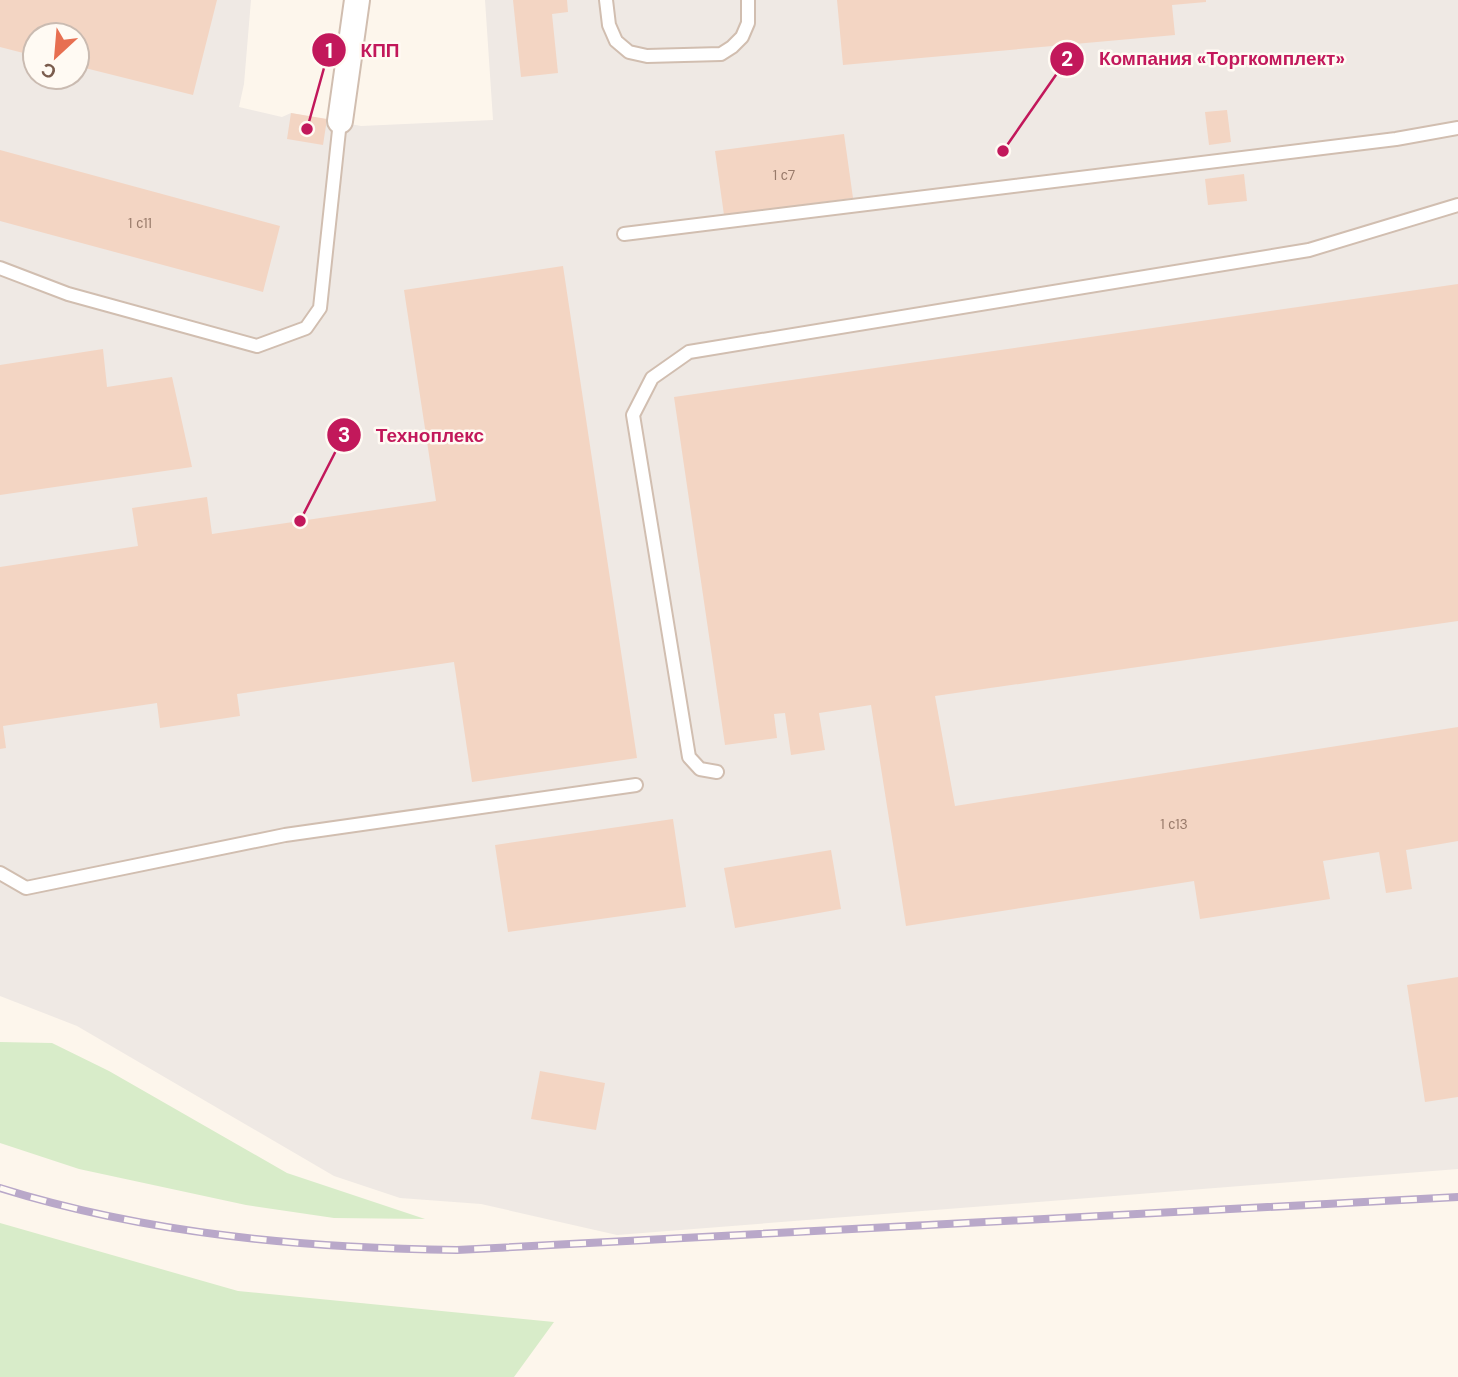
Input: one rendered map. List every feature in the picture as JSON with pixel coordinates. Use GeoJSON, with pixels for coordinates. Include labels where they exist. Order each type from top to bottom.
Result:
{"type":"FeatureCollection","features":[{"type":"Feature","properties":{"kind":"street"},"geometry":{"type":"LineString","coordinates":[[340,121],[357,0]]}},
{"type":"Feature","properties":{"kind":"lane"},"geometry":{"type":"LineString","coordinates":[[606,0],[609,26],[616,41],[629,52],[647,56],[722,54],[742,37],[748,23],[748,0]]}},
{"type":"Feature","properties":{"kind":"lane"},"geometry":{"type":"LineString","coordinates":[[0,268],[68,294],[257,346],[306,328],[320,308],[340,121]]}},
{"type":"Feature","properties":{"kind":"lane"},"geometry":{"type":"LineString","coordinates":[[624,234],[1382,141],[1458,128]]}},
{"type":"Feature","properties":{"kind":"lane"},"geometry":{"type":"LineString","coordinates":[[718,772],[707,772],[689,757],[633,415],[652,378],[688,352],[1309,250],[1458,205]]}},
{"type":"Feature","properties":{"kind":"lane"},"geometry":{"type":"LineString","coordinates":[[0,873],[26,888],[285,835],[636,785]]}},
{"type":"Feature","properties":{"kind":"shaded area"},"geometry":{"type":"Polygon","coordinates":[[[0,0],[251,0],[244,84],[239,107],[282,117],[291,113],[361,126],[493,120],[485,0],[1458,0],[1458,1169],[617,1235],[481,1204],[400,1198],[334,1176],[77,1026],[0,996],[0,0]]]}},
{"type":"Feature","properties":{"kind":"green space"},"geometry":{"type":"Polygon","coordinates":[[[0,1042],[52,1043],[109,1071],[287,1173],[425,1219],[334,1218],[246,1205],[79,1169],[0,1143],[0,1042]]]}},
{"type":"Feature","properties":{"kind":"green space"},"geometry":{"type":"Polygon","coordinates":[[[0,1223],[238,1291],[554,1322],[514,1377],[0,1377],[0,1223]]]}},
{"type":"Feature","properties":{"kind":"building"},"geometry":{"type":"Polygon","coordinates":[[[0,0],[217,0],[193,95],[91,70],[91,21],[21,21],[21,52],[0,47],[0,0]]]}},
{"type":"Feature","properties":{"kind":"building"},"geometry":{"type":"Polygon","coordinates":[[[513,0],[567,0],[568,12],[552,14],[558,73],[521,77],[513,0]]]}},
{"type":"Feature","properties":{"kind":"building"},"geometry":{"type":"Polygon","coordinates":[[[837,0],[1206,2],[1172,5],[1175,35],[843,65],[837,0]]]}},
{"type":"Feature","properties":{"kind":"building"},"geometry":{"type":"Polygon","coordinates":[[[1227,110],[1231,142],[1209,145],[1205,112],[1227,110]]]}},
{"type":"Feature","properties":{"kind":"building"},"geometry":{"type":"Polygon","coordinates":[[[291,113],[327,119],[323,145],[287,139],[291,113]]]}},
{"type":"Feature","properties":{"kind":"building"},"geometry":{"type":"Polygon","coordinates":[[[844,134],[853,198],[724,215],[715,151],[844,134]]]}},
{"type":"Feature","properties":{"kind":"building"},"geometry":{"type":"Polygon","coordinates":[[[0,150],[280,226],[263,292],[0,221],[0,150]]]}},
{"type":"Feature","properties":{"kind":"building"},"geometry":{"type":"Polygon","coordinates":[[[1244,174],[1247,201],[1208,205],[1205,179],[1244,174]]]}},
{"type":"Feature","properties":{"kind":"building"},"geometry":{"type":"Polygon","coordinates":[[[563,266],[637,758],[472,782],[454,662],[237,694],[240,716],[160,728],[157,703],[3,726],[6,748],[0,749],[0,567],[138,546],[132,508],[207,497],[212,534],[436,501],[404,290],[563,266]]]}},
{"type":"Feature","properties":{"kind":"building"},"geometry":{"type":"Polygon","coordinates":[[[1458,284],[1458,621],[935,696],[955,806],[1458,727],[1458,841],[1406,850],[1412,889],[1386,893],[1379,852],[1323,861],[1330,899],[1200,919],[1194,881],[906,926],[871,705],[819,713],[825,750],[791,755],[785,713],[774,714],[777,738],[725,745],[674,397],[1458,284]]]}},
{"type":"Feature","properties":{"kind":"building"},"geometry":{"type":"Polygon","coordinates":[[[103,349],[107,387],[172,377],[192,467],[0,495],[0,365],[103,349]]]}},
{"type":"Feature","properties":{"kind":"building"},"geometry":{"type":"Polygon","coordinates":[[[673,819],[686,907],[508,932],[495,845],[673,819]]]}},
{"type":"Feature","properties":{"kind":"building"},"geometry":{"type":"Polygon","coordinates":[[[831,850],[841,909],[735,928],[724,868],[831,850]]]}},
{"type":"Feature","properties":{"kind":"building"},"geometry":{"type":"Polygon","coordinates":[[[1458,977],[1458,1097],[1425,1102],[1407,985],[1458,977]]]}},
{"type":"Feature","properties":{"kind":"building"},"geometry":{"type":"Polygon","coordinates":[[[540,1071],[605,1083],[596,1130],[531,1119],[540,1071]]]}},
{"type":"Feature","properties":{"kind":"railway"},"geometry":{"type":"LineString","coordinates":[[0,1188],[112,1217],[226,1236],[341,1246],[457,1250],[1458,1197]]}},
{"type":"Feature","properties":{"kind":"place","name":"КПП"},"geometry":{"type":"Point","coordinates":[307,129]}},
{"type":"Feature","properties":{"kind":"place","name":"Компания «Торгкомплект»"},"geometry":{"type":"Point","coordinates":[1003,151]}},
{"type":"Feature","properties":{"kind":"place","name":"Техноплекс"},"geometry":{"type":"Point","coordinates":[300,521]}}]}
